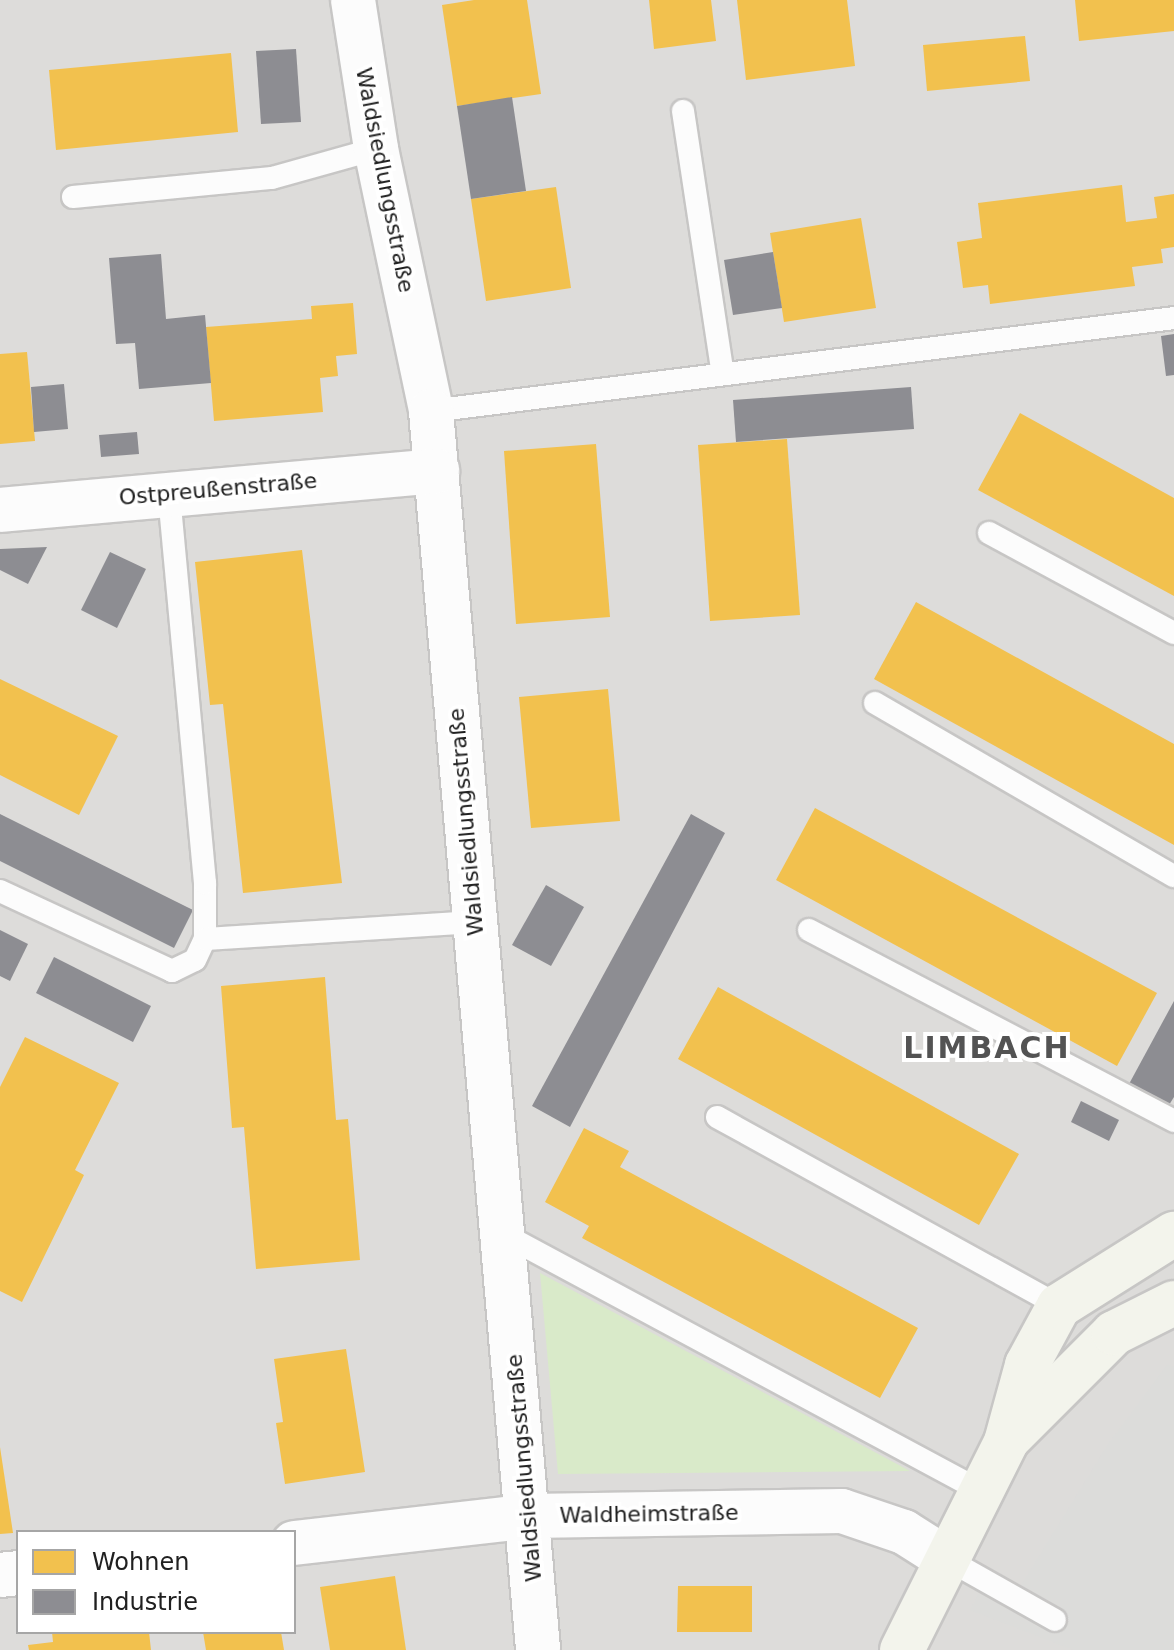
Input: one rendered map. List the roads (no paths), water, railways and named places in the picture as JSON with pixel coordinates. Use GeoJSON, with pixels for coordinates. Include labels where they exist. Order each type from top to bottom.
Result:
{"type":"FeatureCollection","features":[{"type":"Feature","properties":{"kind":"main road"},"geometry":{"type":"LineString","coordinates":[[902,1650],[945,1558],[1006,1442],[1027,1365],[1059,1306],[1174,1234]]}},
{"type":"Feature","properties":{"kind":"main road"},"geometry":{"type":"LineString","coordinates":[[1006,1442],[1114,1333],[1174,1303]]}},
{"type":"Feature","properties":{"kind":"street","name":"Waldsiedlungsstraße"},"geometry":{"type":"LineString","coordinates":[[353,0],[376,149],[431,411],[501,1233],[530,1516],[538,1650]]}},
{"type":"Feature","properties":{"kind":"street","name":"Ostpreußenstraße"},"geometry":{"type":"LineString","coordinates":[[0,510],[169,492],[437,471]]}},
{"type":"Feature","properties":{"kind":"street","name":"Waldheimstraße"},"geometry":{"type":"LineString","coordinates":[[296,1543],[530,1516],[842,1511],[904,1532],[945,1558]]}},
{"type":"Feature","properties":{"kind":"lane"},"geometry":{"type":"LineString","coordinates":[[683,111],[723,374]]}},
{"type":"Feature","properties":{"kind":"lane"},"geometry":{"type":"LineString","coordinates":[[73,197],[272,178],[376,149]]}},
{"type":"Feature","properties":{"kind":"lane"},"geometry":{"type":"LineString","coordinates":[[431,411],[1174,318]]}},
{"type":"Feature","properties":{"kind":"lane"},"geometry":{"type":"LineString","coordinates":[[0,891],[172,971],[195,960],[205,939],[205,883],[169,492]]}},
{"type":"Feature","properties":{"kind":"lane"},"geometry":{"type":"LineString","coordinates":[[989,533],[1174,633]]}},
{"type":"Feature","properties":{"kind":"lane"},"geometry":{"type":"LineString","coordinates":[[875,703],[1174,876]]}},
{"type":"Feature","properties":{"kind":"lane"},"geometry":{"type":"LineString","coordinates":[[205,939],[475,922]]}},
{"type":"Feature","properties":{"kind":"lane"},"geometry":{"type":"LineString","coordinates":[[809,930],[1174,1121]]}},
{"type":"Feature","properties":{"kind":"lane"},"geometry":{"type":"LineString","coordinates":[[717,1117],[1059,1306]]}},
{"type":"Feature","properties":{"kind":"lane"},"geometry":{"type":"LineString","coordinates":[[501,1233],[981,1491]]}},
{"type":"Feature","properties":{"kind":"lane"},"geometry":{"type":"LineString","coordinates":[[945,1558],[1055,1620]]}},
{"type":"Feature","properties":{"kind":"district","name":"LIMBACH"},"geometry":{"type":"Point","coordinates":[987,1048]}}]}
